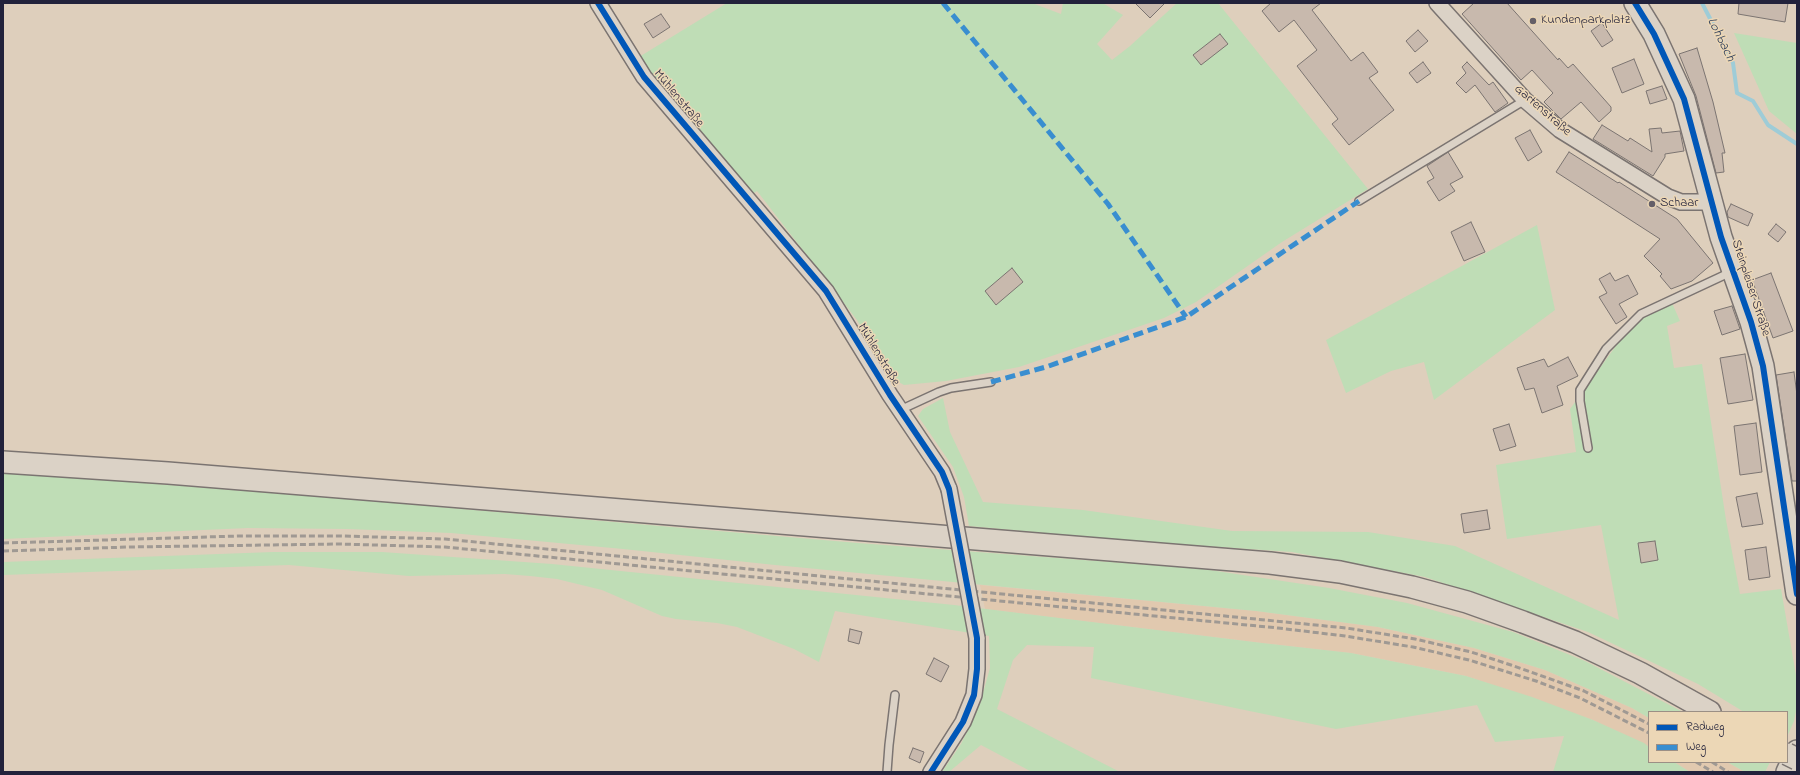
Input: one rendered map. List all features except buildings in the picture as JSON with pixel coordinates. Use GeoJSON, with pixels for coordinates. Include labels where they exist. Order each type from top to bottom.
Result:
{"type":"FeatureCollection","features":[{"type":"Feature","properties":{"kind":"main road","name":"Steinpleiser Straße"},"geometry":{"type":"LineString","coordinates":[[1635,3],[1654,34],[1684,99],[1721,238],[1751,322],[1763,366],[1795,568],[1797,594]]}},
{"type":"Feature","properties":{"kind":"main road"},"geometry":{"type":"LineString","coordinates":[[3,462],[184,475],[1262,562],[1340,572],[1419,589],[1467,602],[1523,622],[1575,642],[1633,670],[1708,711]]}},
{"type":"Feature","properties":{"kind":"main road"},"geometry":{"type":"LineString","coordinates":[[1787,772],[1797,751]]}},
{"type":"Feature","properties":{"kind":"main road"},"geometry":{"type":"LineString","coordinates":[[1788,754],[1797,759]]}},
{"type":"Feature","properties":{"kind":"street","name":"Mühlenstraße"},"geometry":{"type":"LineString","coordinates":[[598,3],[644,77],[826,291],[900,410],[942,472],[949,489],[977,638],[977,669],[974,695],[963,722],[931,772]]}},
{"type":"Feature","properties":{"kind":"street","name":"Gartenstraße"},"geometry":{"type":"LineString","coordinates":[[1437,3],[1525,100],[1560,130],[1668,197],[1681,202],[1712,202]]}},
{"type":"Feature","properties":{"kind":"lane"},"geometry":{"type":"LineString","coordinates":[[1359,201],[1525,100]]}},
{"type":"Feature","properties":{"kind":"lane"},"geometry":{"type":"LineString","coordinates":[[1588,448],[1580,401],[1580,390],[1606,349],[1641,314],[1733,271]]}},
{"type":"Feature","properties":{"kind":"lane"},"geometry":{"type":"LineString","coordinates":[[900,410],[951,388],[991,382]]}},
{"type":"Feature","properties":{"kind":"lane"},"geometry":{"type":"LineString","coordinates":[[887,772],[895,695]]}},
{"type":"Feature","properties":{"kind":"shaded area"},"geometry":{"type":"Polygon","coordinates":[[[980,585],[1256,611],[1378,627],[1474,648],[1545,670],[1632,708],[1648,717],[1648,747],[1593,720],[1466,676],[1351,653],[985,609],[980,585]]]}},
{"type":"Feature","properties":{"kind":"shaded area"},"geometry":{"type":"Polygon","coordinates":[[[1676,763],[1729,763],[1745,772],[1690,772],[1676,763]]]}},
{"type":"Feature","properties":{"kind":"green space"},"geometry":{"type":"Polygon","coordinates":[[[727,3],[1032,3],[1061,14],[1063,3],[1104,4],[1123,15],[1097,44],[1112,60],[1130,46],[1177,3],[1218,3],[1368,189],[1282,242],[1196,302],[1164,318],[1019,367],[946,381],[904,385],[891,378],[857,320],[757,191],[742,201],[639,57],[727,3]]]}},
{"type":"Feature","properties":{"kind":"green space"},"geometry":{"type":"Polygon","coordinates":[[[1734,33],[1797,43],[1797,134],[1769,111],[1734,33]]]}},
{"type":"Feature","properties":{"kind":"green space"},"geometry":{"type":"Polygon","coordinates":[[[1537,225],[1555,310],[1434,400],[1424,362],[1391,371],[1346,393],[1326,340],[1537,225]]]}},
{"type":"Feature","properties":{"kind":"green space"},"geometry":{"type":"Polygon","coordinates":[[[1672,303],[1680,321],[1667,326],[1674,368],[1702,364],[1726,520],[1740,594],[1781,589],[1797,681],[1797,706],[1794,721],[1788,735],[1788,711],[1742,711],[1698,684],[1588,632],[1425,577],[1292,552],[1119,540],[969,526],[964,497],[953,467],[918,416],[923,409],[943,398],[950,432],[983,502],[1083,510],[1232,531],[1368,532],[1455,546],[1619,620],[1601,525],[1507,539],[1496,465],[1576,452],[1570,409],[1626,332],[1651,312],[1672,303]]]}},
{"type":"Feature","properties":{"kind":"green space"},"geometry":{"type":"Polygon","coordinates":[[[3,472],[323,497],[858,543],[1203,569],[1329,588],[1407,603],[1513,632],[1585,661],[1681,711],[1648,711],[1648,717],[1632,708],[1545,670],[1474,648],[1378,627],[1256,611],[451,533],[347,529],[248,528],[3,539],[3,472]]]}},
{"type":"Feature","properties":{"kind":"green space"},"geometry":{"type":"Polygon","coordinates":[[[273,552],[382,552],[552,564],[954,605],[1351,653],[1466,676],[1532,697],[1593,720],[1644,743],[1648,746],[1648,763],[1676,763],[1690,772],[1553,772],[1564,736],[1495,742],[1477,705],[1336,729],[1091,678],[1094,647],[1027,645],[1013,660],[997,709],[1120,772],[1032,772],[981,745],[949,772],[942,772],[961,744],[980,704],[990,668],[989,636],[835,611],[819,662],[794,649],[737,627],[662,616],[602,590],[557,579],[505,574],[409,576],[289,565],[3,575],[3,562],[273,552]]]}},
{"type":"Feature","properties":{"kind":"green space"},"geometry":{"type":"Polygon","coordinates":[[[1729,763],[1770,763],[1765,772],[1745,772],[1729,763]]]}},
{"type":"Feature","properties":{"kind":"waterway","name":"Lohbach"},"geometry":{"type":"LineString","coordinates":[[1702,3],[1733,63],[1737,93],[1753,101],[1768,125],[1797,144]]}},
{"type":"Feature","properties":{"kind":"railway"},"geometry":{"type":"LineString","coordinates":[[3,543],[239,536],[341,536],[445,539],[1346,628],[1415,639],[1471,652],[1584,691],[1648,723]]}},
{"type":"Feature","properties":{"kind":"railway"},"geometry":{"type":"LineString","coordinates":[[3,551],[129,547],[340,544],[445,547],[1278,628],[1345,636],[1413,647],[1469,660],[1536,681],[1580,698],[1648,732]]}},
{"type":"Feature","properties":{"kind":"railway"},"geometry":{"type":"LineString","coordinates":[[1698,763],[1713,772]]}},
{"type":"Feature","properties":{"kind":"railway"},"geometry":{"type":"LineString","coordinates":[[1714,763],[1728,772]]}},
{"type":"Feature","properties":{"kind":"marked path"},"geometry":{"type":"LineString","coordinates":[[943,3],[1108,204],[1186,317]]}},
{"type":"Feature","properties":{"kind":"marked path"},"geometry":{"type":"LineString","coordinates":[[991,382],[1046,367],[1186,317],[1359,201]]}},
{"type":"Feature","properties":{"kind":"cycle path"},"geometry":{"type":"LineString","coordinates":[[598,3],[644,77],[826,291],[890,395],[942,472],[949,489],[977,638],[977,669],[974,695],[963,722],[931,772]]}},
{"type":"Feature","properties":{"kind":"cycle path"},"geometry":{"type":"LineString","coordinates":[[1635,3],[1654,34],[1684,99],[1721,237],[1751,322],[1763,366],[1797,594]]}},
{"type":"Feature","properties":{"kind":"place","name":"Kundenparkplatz"},"geometry":{"type":"Point","coordinates":[1533,21]}},
{"type":"Feature","properties":{"kind":"place","name":"Schaar"},"geometry":{"type":"Point","coordinates":[1652,204]}}]}
